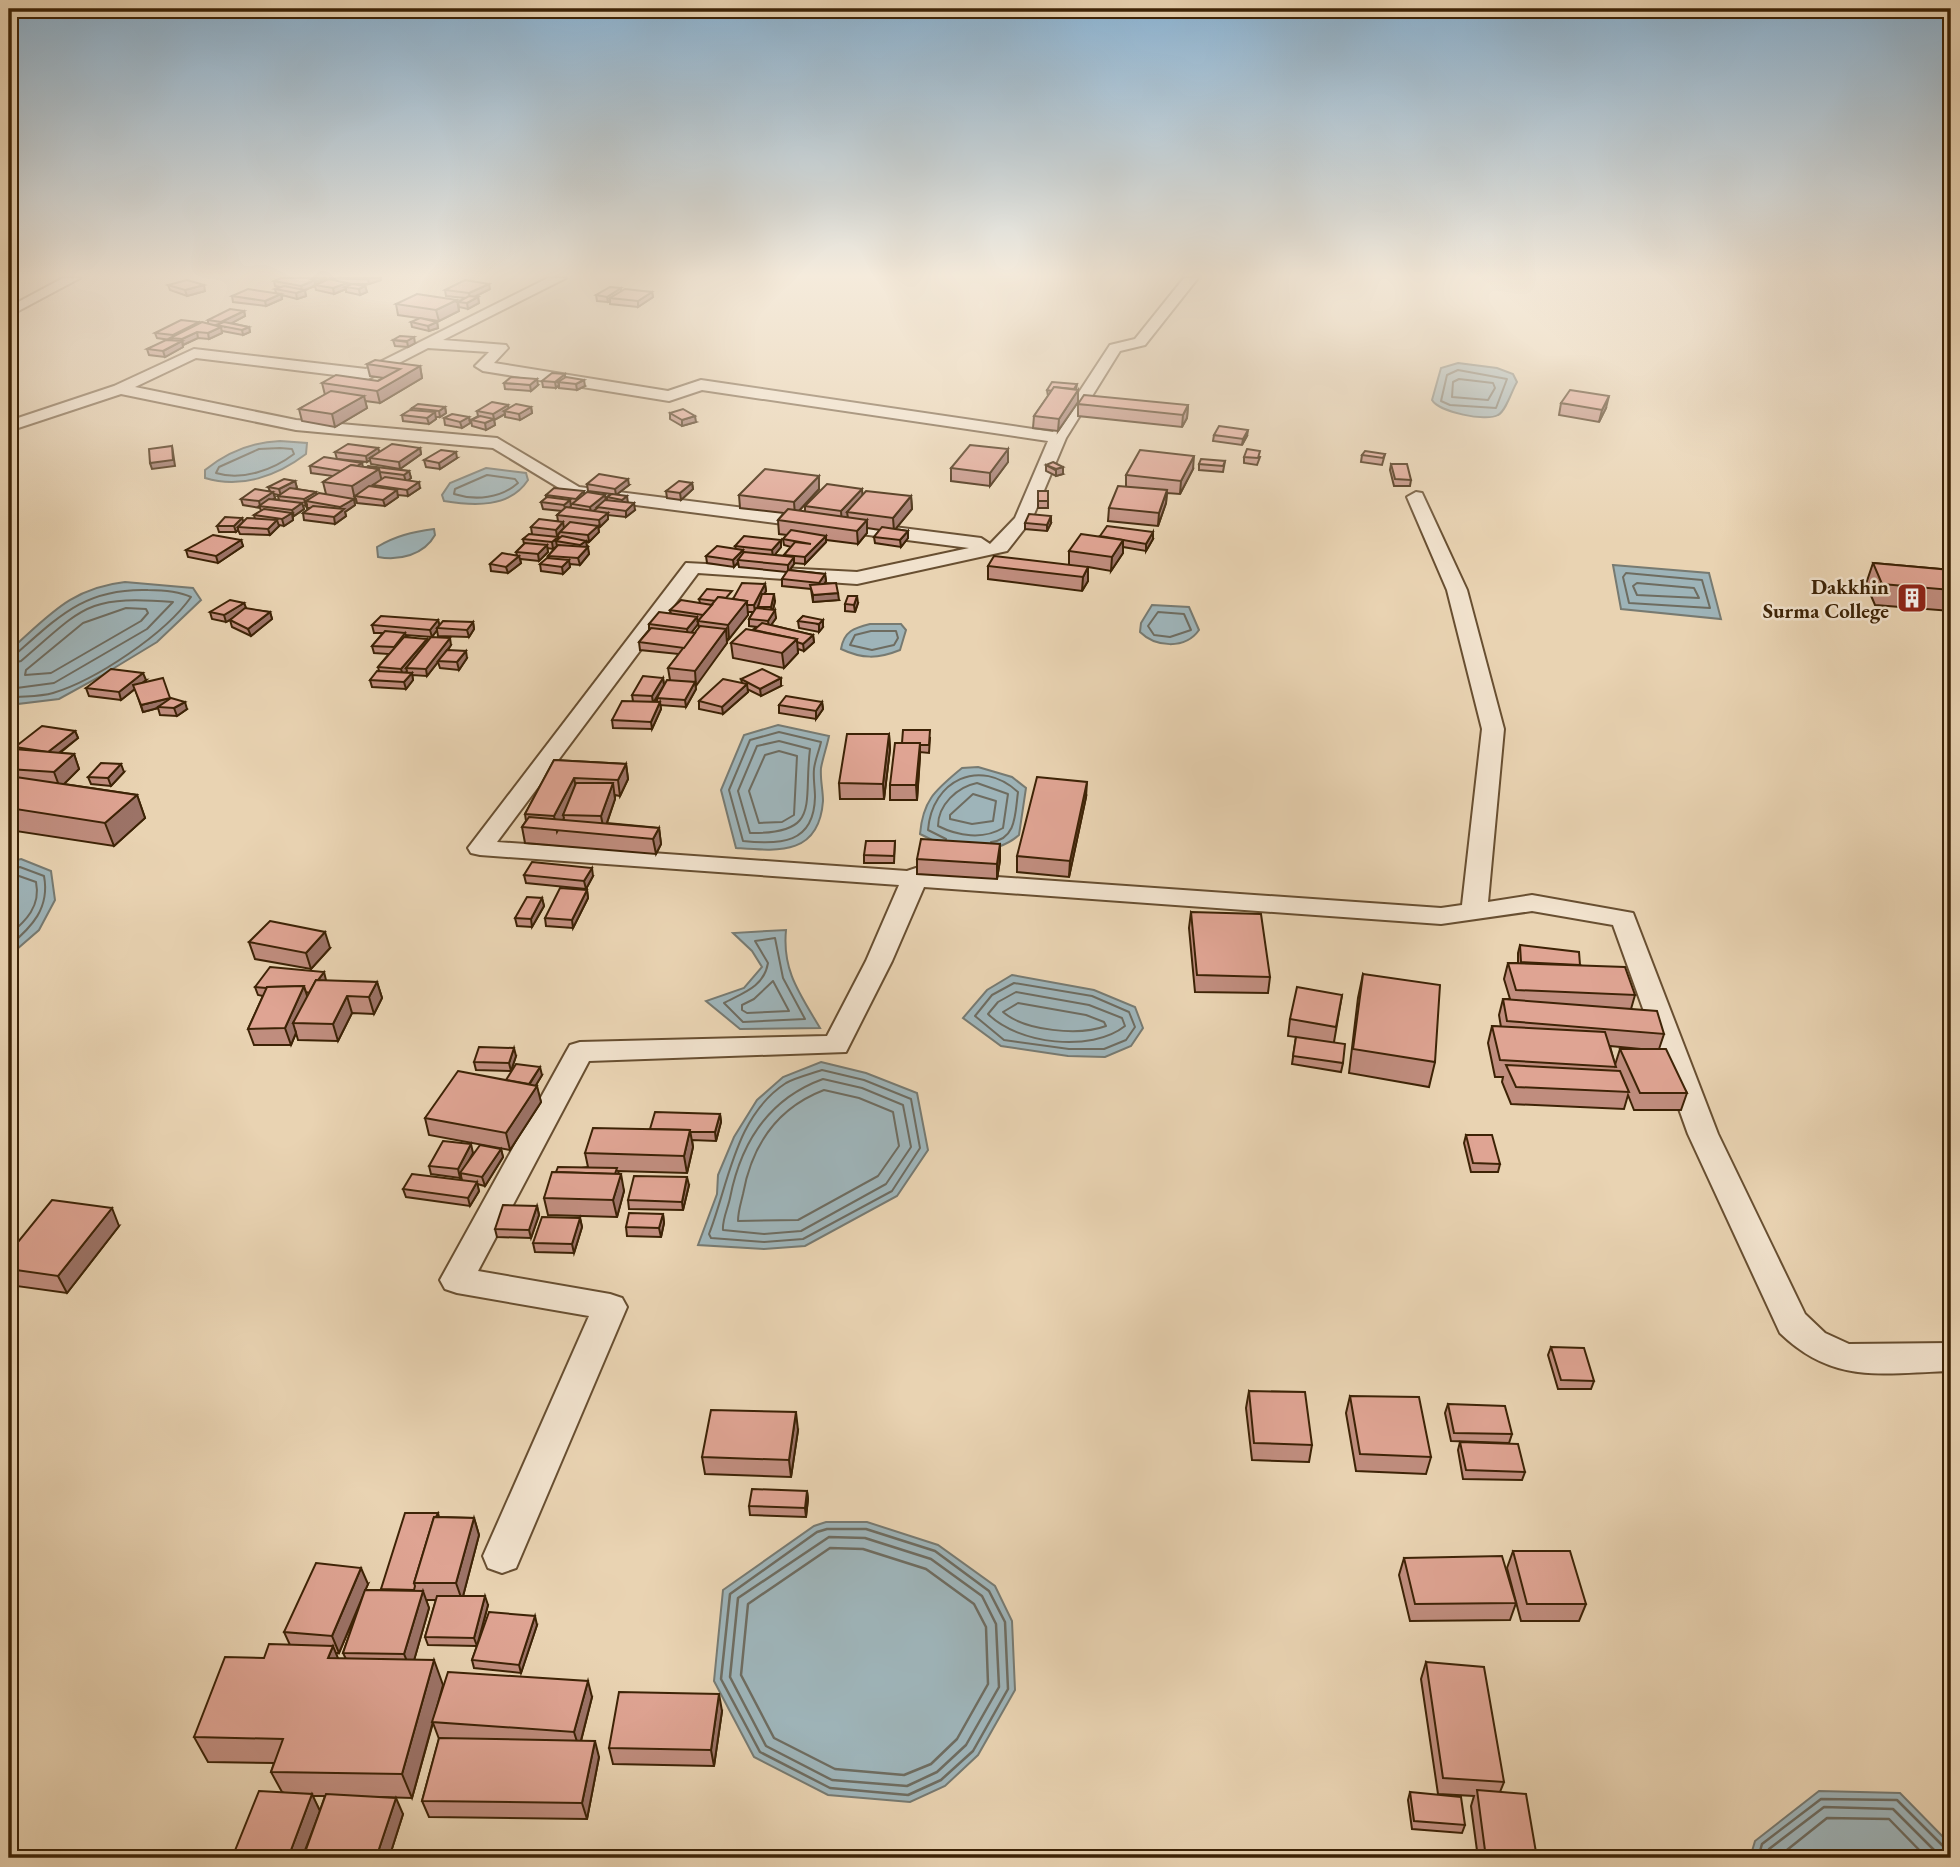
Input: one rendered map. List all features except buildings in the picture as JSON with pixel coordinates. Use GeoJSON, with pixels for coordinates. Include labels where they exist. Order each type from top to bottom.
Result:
{"type":"FeatureCollection","features":[{"type":"Feature","properties":{"kind":"street"},"geometry":{"type":"LineString","coordinates":[[9,428],[120,388],[170,365]]}},
{"type":"Feature","properties":{"kind":"street"},"geometry":{"type":"LineString","coordinates":[[291,365],[368,374],[384,365]]}},
{"type":"Feature","properties":{"kind":"street"},"geometry":{"type":"LineString","coordinates":[[484,365],[669,396],[701,385],[1058,438]]}},
{"type":"Feature","properties":{"kind":"street"},"geometry":{"type":"LineString","coordinates":[[1104,365],[1058,438],[1023,519],[1000,547],[857,578],[693,567],[480,848],[916,876],[1441,916],[1532,902],[1624,919],[1703,1134],[1792,1323],[1813,1343],[1846,1358],[1951,1357]]}},
{"type":"Feature","properties":{"kind":"street"},"geometry":{"type":"LineString","coordinates":[[120,388],[296,425],[497,443],[574,492],[1000,547]]}},
{"type":"Feature","properties":{"kind":"street"},"geometry":{"type":"LineString","coordinates":[[9,428],[26,433],[9,443]]}},
{"type":"Feature","properties":{"kind":"street"},"geometry":{"type":"LineString","coordinates":[[1416,497],[1457,590],[1493,729],[1474,911]]}},
{"type":"Feature","properties":{"kind":"street"},"geometry":{"type":"LineString","coordinates":[[502,1556],[610,1307],[457,1280],[580,1052],[836,1045],[879,961],[916,876]]}},
{"type":"Feature","properties":{"kind":"water"},"geometry":{"type":"Polygon","coordinates":[[[1475,365],[1497,368],[1513,374],[1517,382],[1498,415],[1463,415],[1432,400],[1441,368],[1475,365]]]}},
{"type":"Feature","properties":{"kind":"water"},"geometry":{"type":"Polygon","coordinates":[[[260,443],[307,443],[306,454],[283,469],[258,478],[232,482],[205,478],[205,470],[231,453],[260,443]]]}},
{"type":"Feature","properties":{"kind":"water"},"geometry":{"type":"Polygon","coordinates":[[[486,468],[526,473],[528,480],[512,496],[490,503],[444,501],[442,495],[450,483],[486,468]]]}},
{"type":"Feature","properties":{"kind":"water"},"geometry":{"type":"Polygon","coordinates":[[[434,529],[435,535],[418,552],[394,558],[378,557],[377,547],[384,543],[404,535],[434,529]]]}},
{"type":"Feature","properties":{"kind":"water"},"geometry":{"type":"Polygon","coordinates":[[[1613,565],[1709,573],[1721,619],[1621,609],[1613,565]]]}},
{"type":"Feature","properties":{"kind":"water"},"geometry":{"type":"Polygon","coordinates":[[[125,582],[193,588],[201,600],[157,642],[59,699],[9,705],[9,651],[48,616],[74,598],[106,585],[125,582]]]}},
{"type":"Feature","properties":{"kind":"water"},"geometry":{"type":"Polygon","coordinates":[[[1152,605],[1189,607],[1199,630],[1186,641],[1178,643],[1162,643],[1146,637],[1140,632],[1141,623],[1152,605]]]}},
{"type":"Feature","properties":{"kind":"water"},"geometry":{"type":"Polygon","coordinates":[[[870,624],[901,624],[906,630],[900,650],[870,657],[841,649],[851,631],[870,624]]]}},
{"type":"Feature","properties":{"kind":"water"},"geometry":{"type":"Polygon","coordinates":[[[778,725],[829,736],[821,768],[823,801],[820,819],[814,832],[805,841],[794,846],[767,850],[736,848],[721,790],[744,735],[778,725]]]}},
{"type":"Feature","properties":{"kind":"water"},"geometry":{"type":"Polygon","coordinates":[[[978,767],[1012,777],[1026,788],[1019,835],[996,847],[971,850],[945,845],[920,834],[924,812],[938,789],[962,768],[978,767]]]}},
{"type":"Feature","properties":{"kind":"water"},"geometry":{"type":"Polygon","coordinates":[[[21,859],[51,871],[55,900],[39,930],[9,956],[9,862],[21,859]]]}},
{"type":"Feature","properties":{"kind":"water"},"geometry":{"type":"Polygon","coordinates":[[[786,930],[787,958],[794,982],[820,1028],[740,1029],[706,1001],[744,988],[762,967],[752,951],[733,933],[786,930]]]}},
{"type":"Feature","properties":{"kind":"water"},"geometry":{"type":"Polygon","coordinates":[[[1012,975],[1094,990],[1135,1007],[1143,1028],[1131,1046],[1105,1057],[1068,1056],[1001,1046],[963,1018],[987,990],[1012,975]]]}},
{"type":"Feature","properties":{"kind":"water"},"geometry":{"type":"Polygon","coordinates":[[[821,1062],[866,1073],[917,1093],[928,1150],[897,1196],[805,1246],[764,1249],[698,1245],[717,1194],[718,1175],[734,1137],[757,1100],[783,1077],[821,1062]]]}},
{"type":"Feature","properties":{"kind":"water"},"geometry":{"type":"Polygon","coordinates":[[[826,1522],[867,1522],[938,1545],[995,1586],[1012,1621],[1015,1690],[978,1755],[945,1786],[910,1802],[828,1795],[754,1757],[714,1681],[723,1590],[814,1526],[826,1522]]]}},
{"type":"Feature","properties":{"kind":"water"},"geometry":{"type":"Polygon","coordinates":[[[1819,1791],[1900,1793],[1951,1845],[1951,1858],[1750,1858],[1755,1841],[1819,1791]]]}},
{"type":"Feature","properties":{"kind":"place","name":"Dakkhin Surma College"},"geometry":{"type":"Point","coordinates":[1912,598]}}]}
